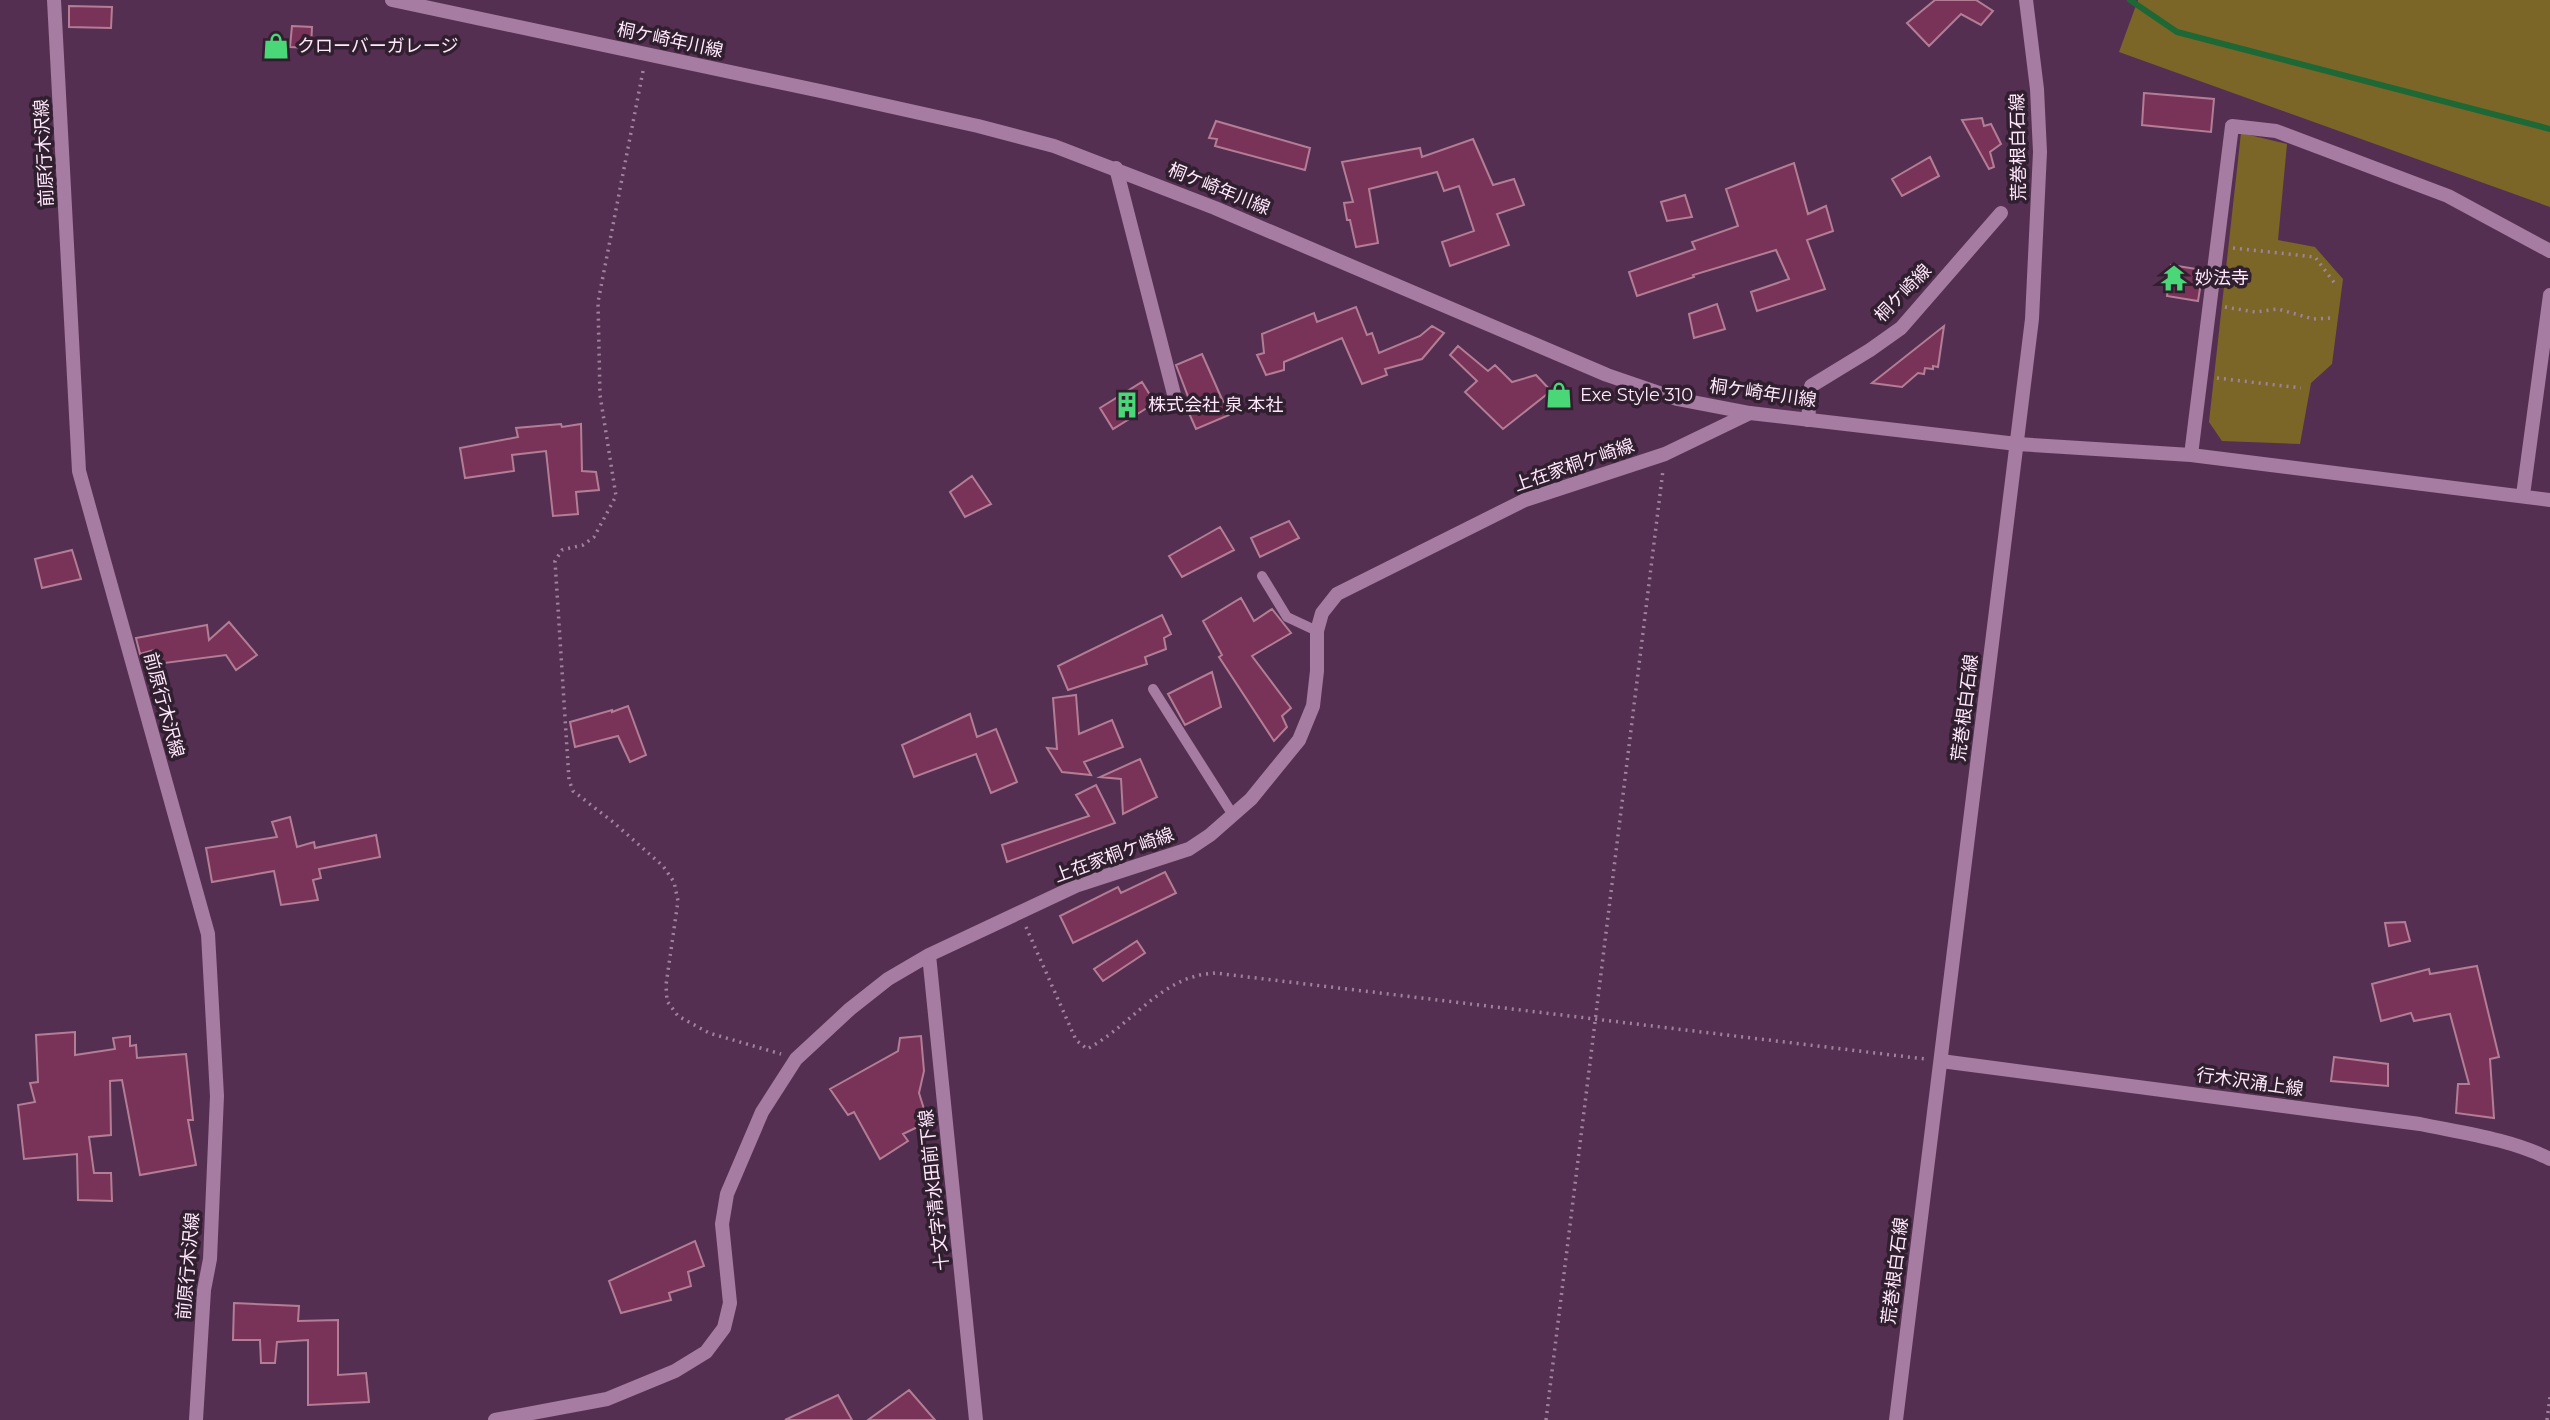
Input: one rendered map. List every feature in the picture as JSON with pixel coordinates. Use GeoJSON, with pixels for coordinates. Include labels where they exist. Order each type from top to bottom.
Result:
{"type":"FeatureCollection","features":[{"type":"Feature","properties":{"kind":"street","name":"前原行木沢線"},"geometry":{"type":"LineString","coordinates":[[54,0],[79,471],[208,934],[217,1096],[210,1259],[204,1290],[196,1420]]}},
{"type":"Feature","properties":{"kind":"street","name":"桐ケ崎年川線"},"geometry":{"type":"LineString","coordinates":[[392,0],[978,126],[1054,146],[1215,208],[1606,376],[1677,399],[1750,413],[1808,420],[2017,444],[2191,455],[2550,500]]}},
{"type":"Feature","properties":{"kind":"street","name":"荒巻根白石線"},"geometry":{"type":"LineString","coordinates":[[1896,1420],[2032,319],[2040,152],[2037,89],[2026,0]]}},
{"type":"Feature","properties":{"kind":"street"},"geometry":{"type":"LineString","coordinates":[[2191,455],[2232,126],[2276,131],[2448,195],[2550,251]]}},
{"type":"Feature","properties":{"kind":"street"},"geometry":{"type":"LineString","coordinates":[[1116,168],[1177,406]]}},
{"type":"Feature","properties":{"kind":"street","name":"桐ケ崎線"},"geometry":{"type":"LineString","coordinates":[[1808,420],[1811,386],[1901,328],[2001,213]]}},
{"type":"Feature","properties":{"kind":"street"},"geometry":{"type":"LineString","coordinates":[[2523,495],[2550,295]]}},
{"type":"Feature","properties":{"kind":"street","name":"上在家桐ケ崎線"},"geometry":{"type":"LineString","coordinates":[[495,1420],[607,1399],[675,1371],[706,1352],[724,1328],[730,1303],[722,1224],[727,1194],[762,1112],[796,1059],[850,1009],[888,979],[929,955],[1079,885],[1189,849],[1210,835],[1251,799],[1299,740],[1314,706],[1317,631],[1322,613],[1337,594],[1525,500],[1665,454],[1750,413]]}},
{"type":"Feature","properties":{"kind":"street","name":"十文字清水田前下線"},"geometry":{"type":"LineString","coordinates":[[929,955],[976,1420]]}},
{"type":"Feature","properties":{"kind":"street","name":"行木沢涌上線"},"geometry":{"type":"LineString","coordinates":[[1941,1060],[2420,1125],[2490,1139],[2550,1159]]}},
{"type":"Feature","properties":{"kind":"lane"},"geometry":{"type":"LineString","coordinates":[[1262,576],[1287,617],[1317,631]]}},
{"type":"Feature","properties":{"kind":"lane"},"geometry":{"type":"LineString","coordinates":[[1153,689],[1233,815]]}},
{"type":"Feature","properties":{"kind":"path"},"geometry":{"type":"LineString","coordinates":[[647,55],[598,302],[602,417],[616,496],[594,537],[583,545],[562,550],[555,561],[569,780],[573,791],[614,822],[663,866],[674,882],[678,901],[666,985],[667,1001],[678,1016],[709,1033],[796,1059]]}},
{"type":"Feature","properties":{"kind":"path"},"geometry":{"type":"LineString","coordinates":[[2217,246],[2315,257],[2336,285]]}},
{"type":"Feature","properties":{"kind":"path"},"geometry":{"type":"LineString","coordinates":[[2209,307],[2255,312],[2278,309],[2313,319],[2331,318]]}},
{"type":"Feature","properties":{"kind":"path"},"geometry":{"type":"LineString","coordinates":[[2201,376],[2301,388]]}},
{"type":"Feature","properties":{"kind":"path"},"geometry":{"type":"LineString","coordinates":[[1546,1420],[1665,454]]}},
{"type":"Feature","properties":{"kind":"path"},"geometry":{"type":"LineString","coordinates":[[1020,913],[1076,1040],[1087,1049],[1104,1040],[1169,988],[1192,976],[1215,973],[1941,1060]]}},
{"type":"Feature","properties":{"kind":"path"},"geometry":{"type":"LineString","coordinates":[[2547,1420],[2550,1396]]}},
{"type":"Feature","properties":{"kind":"shaded area"},"geometry":{"type":"Polygon","coordinates":[[[2138,0],[2550,0],[2550,207],[2119,52],[2138,0]]]}},
{"type":"Feature","properties":{"kind":"shaded area"},"geometry":{"type":"Polygon","coordinates":[[[2241,133],[2287,144],[2278,240],[2315,247],[2343,279],[2332,364],[2311,383],[2300,444],[2222,441],[2209,422],[2241,133]]]}},
{"type":"Feature","properties":{"kind":"building"},"geometry":{"type":"Polygon","coordinates":[[[1935,0],[1976,0],[1993,11],[1981,25],[1961,14],[1929,46],[1907,23],[1935,0]]]}},
{"type":"Feature","properties":{"kind":"building"},"geometry":{"type":"Polygon","coordinates":[[[69,6],[112,7],[111,28],[69,27],[69,6]]]}},
{"type":"Feature","properties":{"kind":"building"},"geometry":{"type":"Polygon","coordinates":[[[292,26],[312,27],[311,48],[290,47],[292,26]]]}},
{"type":"Feature","properties":{"kind":"building"},"geometry":{"type":"Polygon","coordinates":[[[2144,93],[2214,99],[2211,132],[2142,125],[2144,93]]]}},
{"type":"Feature","properties":{"kind":"building"},"geometry":{"type":"Polygon","coordinates":[[[1982,118],[1984,126],[1991,124],[2001,144],[1990,152],[1994,167],[1989,169],[1962,120],[1982,118]]]}},
{"type":"Feature","properties":{"kind":"building"},"geometry":{"type":"Polygon","coordinates":[[[1216,121],[1310,148],[1305,170],[1215,146],[1217,139],[1209,138],[1216,121]]]}},
{"type":"Feature","properties":{"kind":"building"},"geometry":{"type":"Polygon","coordinates":[[[1473,139],[1493,185],[1514,179],[1524,205],[1497,214],[1509,245],[1450,266],[1442,242],[1474,231],[1459,186],[1444,191],[1437,172],[1369,189],[1378,243],[1356,247],[1344,203],[1353,202],[1342,162],[1420,148],[1422,157],[1473,139]]]}},
{"type":"Feature","properties":{"kind":"building"},"geometry":{"type":"Polygon","coordinates":[[[1930,157],[1939,176],[1902,196],[1892,179],[1930,157]]]}},
{"type":"Feature","properties":{"kind":"building"},"geometry":{"type":"Polygon","coordinates":[[[1794,163],[1808,214],[1826,206],[1833,231],[1807,240],[1825,289],[1757,311],[1751,292],[1789,279],[1776,250],[1693,275],[1694,277],[1637,296],[1629,272],[1695,249],[1692,242],[1738,226],[1726,189],[1794,163]]]}},
{"type":"Feature","properties":{"kind":"building"},"geometry":{"type":"Polygon","coordinates":[[[1685,195],[1692,217],[1667,221],[1661,202],[1685,195]]]}},
{"type":"Feature","properties":{"kind":"building"},"geometry":{"type":"Polygon","coordinates":[[[2171,265],[2203,270],[2198,301],[2167,296],[2171,265]]]}},
{"type":"Feature","properties":{"kind":"building"},"geometry":{"type":"Polygon","coordinates":[[[1717,304],[1725,329],[1694,338],[1689,314],[1717,304]]]}},
{"type":"Feature","properties":{"kind":"building"},"geometry":{"type":"Polygon","coordinates":[[[1356,307],[1367,335],[1372,333],[1379,353],[1420,336],[1432,326],[1444,333],[1422,359],[1385,369],[1387,375],[1362,384],[1342,338],[1284,362],[1284,370],[1266,375],[1257,355],[1264,353],[1262,334],[1314,313],[1317,322],[1356,307]]]}},
{"type":"Feature","properties":{"kind":"building"},"geometry":{"type":"Polygon","coordinates":[[[1944,326],[1938,367],[1925,368],[1924,374],[1918,373],[1902,387],[1872,383],[1944,326]]]}},
{"type":"Feature","properties":{"kind":"building"},"geometry":{"type":"Polygon","coordinates":[[[1458,346],[1488,371],[1495,365],[1512,382],[1536,375],[1551,391],[1503,429],[1465,392],[1477,381],[1450,355],[1458,346]]]}},
{"type":"Feature","properties":{"kind":"building"},"geometry":{"type":"Polygon","coordinates":[[[1202,354],[1229,415],[1196,429],[1188,411],[1192,407],[1176,365],[1202,354]]]}},
{"type":"Feature","properties":{"kind":"building","name":"株式会社 泉 本社"},"geometry":{"type":"Polygon","coordinates":[[[1142,382],[1155,403],[1113,429],[1100,408],[1142,382]]]}},
{"type":"Feature","properties":{"kind":"building"},"geometry":{"type":"Polygon","coordinates":[[[561,424],[562,427],[581,424],[582,471],[596,472],[599,490],[576,492],[578,514],[553,516],[546,451],[512,455],[514,471],[465,478],[460,448],[518,437],[516,428],[561,424]]]}},
{"type":"Feature","properties":{"kind":"building"},"geometry":{"type":"Polygon","coordinates":[[[972,476],[991,504],[965,517],[950,492],[972,476]]]}},
{"type":"Feature","properties":{"kind":"building"},"geometry":{"type":"Polygon","coordinates":[[[1289,521],[1299,538],[1260,557],[1251,538],[1289,521]]]}},
{"type":"Feature","properties":{"kind":"building"},"geometry":{"type":"Polygon","coordinates":[[[1220,527],[1234,550],[1182,577],[1169,556],[1220,527]]]}},
{"type":"Feature","properties":{"kind":"building"},"geometry":{"type":"Polygon","coordinates":[[[72,550],[81,579],[42,588],[35,559],[72,550]]]}},
{"type":"Feature","properties":{"kind":"building"},"geometry":{"type":"Polygon","coordinates":[[[1241,598],[1254,621],[1272,609],[1291,633],[1252,656],[1291,708],[1282,716],[1287,727],[1274,741],[1219,657],[1222,655],[1203,621],[1241,598]]]}},
{"type":"Feature","properties":{"kind":"building"},"geometry":{"type":"Polygon","coordinates":[[[1162,615],[1171,634],[1164,638],[1166,649],[1145,657],[1147,664],[1068,690],[1058,666],[1162,615]]]}},
{"type":"Feature","properties":{"kind":"building"},"geometry":{"type":"Polygon","coordinates":[[[229,622],[257,655],[236,670],[226,655],[157,664],[154,650],[140,654],[136,638],[207,625],[209,640],[229,622]]]}},
{"type":"Feature","properties":{"kind":"building"},"geometry":{"type":"Polygon","coordinates":[[[1212,672],[1221,707],[1185,725],[1168,694],[1212,672]]]}},
{"type":"Feature","properties":{"kind":"building"},"geometry":{"type":"Polygon","coordinates":[[[1076,695],[1079,734],[1112,720],[1123,747],[1084,762],[1091,775],[1062,772],[1047,748],[1057,749],[1053,698],[1076,695]]]}},
{"type":"Feature","properties":{"kind":"building"},"geometry":{"type":"Polygon","coordinates":[[[628,706],[646,755],[630,762],[618,736],[575,747],[570,722],[628,706]]]}},
{"type":"Feature","properties":{"kind":"building"},"geometry":{"type":"Polygon","coordinates":[[[970,714],[977,737],[996,729],[1017,782],[991,793],[976,754],[914,777],[902,745],[970,714]]]}},
{"type":"Feature","properties":{"kind":"building"},"geometry":{"type":"Polygon","coordinates":[[[1140,759],[1157,797],[1123,814],[1121,779],[1100,777],[1140,759]]]}},
{"type":"Feature","properties":{"kind":"building"},"geometry":{"type":"Polygon","coordinates":[[[1096,785],[1115,823],[1007,862],[1002,845],[1089,816],[1076,795],[1096,785]]]}},
{"type":"Feature","properties":{"kind":"building"},"geometry":{"type":"Polygon","coordinates":[[[290,817],[297,847],[314,842],[315,848],[376,835],[380,857],[319,869],[321,878],[313,880],[318,900],[281,905],[274,871],[212,882],[206,848],[277,837],[272,822],[290,817]]]}},
{"type":"Feature","properties":{"kind":"building"},"geometry":{"type":"Polygon","coordinates":[[[1165,872],[1176,893],[1073,943],[1060,916],[1118,887],[1121,893],[1165,872]]]}},
{"type":"Feature","properties":{"kind":"building"},"geometry":{"type":"Polygon","coordinates":[[[2405,922],[2410,941],[2389,946],[2385,923],[2405,922]]]}},
{"type":"Feature","properties":{"kind":"building"},"geometry":{"type":"Polygon","coordinates":[[[1137,941],[1145,953],[1103,981],[1094,969],[1137,941]]]}},
{"type":"Feature","properties":{"kind":"building"},"geometry":{"type":"Polygon","coordinates":[[[2477,966],[2499,1057],[2490,1059],[2494,1118],[2456,1113],[2458,1084],[2469,1084],[2450,1014],[2414,1021],[2411,1013],[2381,1021],[2372,984],[2429,969],[2430,974],[2477,966]]]}},
{"type":"Feature","properties":{"kind":"building"},"geometry":{"type":"Polygon","coordinates":[[[75,1032],[75,1055],[115,1049],[113,1038],[130,1036],[130,1046],[136,1045],[137,1058],[186,1054],[193,1120],[188,1120],[196,1165],[140,1175],[122,1080],[110,1081],[111,1135],[89,1137],[94,1173],[111,1173],[112,1201],[78,1200],[77,1154],[24,1159],[18,1105],[35,1102],[30,1083],[38,1082],[36,1035],[75,1032]]]}},
{"type":"Feature","properties":{"kind":"building"},"geometry":{"type":"Polygon","coordinates":[[[921,1036],[924,1071],[919,1093],[928,1122],[903,1134],[908,1141],[880,1159],[854,1112],[848,1115],[830,1089],[898,1051],[900,1038],[921,1036]]]}},
{"type":"Feature","properties":{"kind":"building"},"geometry":{"type":"Polygon","coordinates":[[[2334,1057],[2388,1064],[2388,1086],[2331,1081],[2334,1057]]]}},
{"type":"Feature","properties":{"kind":"building"},"geometry":{"type":"Polygon","coordinates":[[[695,1241],[704,1266],[688,1272],[691,1286],[669,1293],[671,1300],[621,1313],[609,1281],[695,1241]]]}},
{"type":"Feature","properties":{"kind":"building"},"geometry":{"type":"Polygon","coordinates":[[[234,1303],[299,1306],[298,1321],[338,1320],[338,1375],[366,1373],[369,1402],[308,1405],[308,1340],[277,1342],[275,1363],[261,1363],[260,1340],[233,1340],[234,1303]]]}},
{"type":"Feature","properties":{"kind":"building"},"geometry":{"type":"Polygon","coordinates":[[[909,1390],[935,1420],[868,1420],[909,1390]]]}},
{"type":"Feature","properties":{"kind":"building"},"geometry":{"type":"Polygon","coordinates":[[[838,1395],[852,1420],[785,1420],[838,1395]]]}},
{"type":"Feature","properties":{"kind":"waterway"},"geometry":{"type":"LineString","coordinates":[[2130,0],[2177,32],[2550,129]]}},
{"type":"Feature","properties":{"kind":"place","name":"クローバーガレージ"},"geometry":{"type":"Point","coordinates":[276,46]}},
{"type":"Feature","properties":{"kind":"place","name":"妙法寺"},"geometry":{"type":"Point","coordinates":[2174,278]}},
{"type":"Feature","properties":{"kind":"place","name":"Exe Style 310"},"geometry":{"type":"Point","coordinates":[1559,395]}},
{"type":"Feature","properties":{"kind":"place","name":"株式会社 泉 本社"},"geometry":{"type":"Point","coordinates":[1127,405]}}]}
